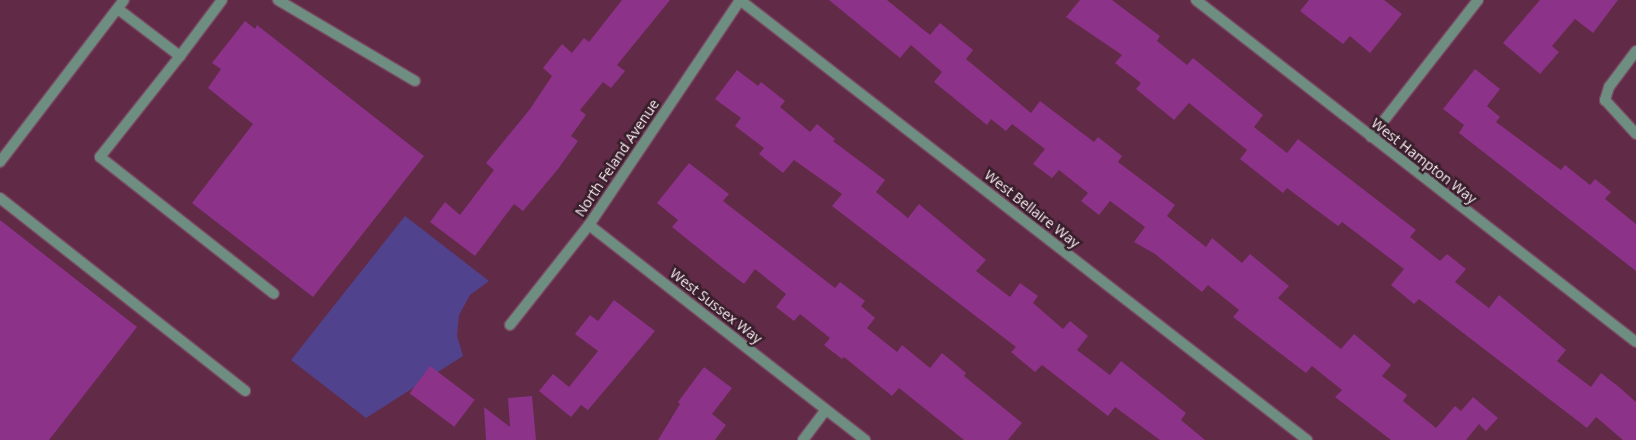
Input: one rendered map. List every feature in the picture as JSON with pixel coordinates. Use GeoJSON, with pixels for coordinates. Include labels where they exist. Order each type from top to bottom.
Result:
{"type":"FeatureCollection","features":[{"type":"Feature","properties":{"kind":"street"},"geometry":{"type":"LineString","coordinates":[[0,162],[124,0]]}},
{"type":"Feature","properties":{"kind":"street"},"geometry":{"type":"LineString","coordinates":[[222,0],[100,158],[274,294]]}},
{"type":"Feature","properties":{"kind":"street"},"geometry":{"type":"LineString","coordinates":[[278,0],[415,81]]}},
{"type":"Feature","properties":{"kind":"street","name":"North Feland Avenue"},"geometry":{"type":"LineString","coordinates":[[510,325],[589,225],[740,0]]}},
{"type":"Feature","properties":{"kind":"street","name":"West Bellaire Way"},"geometry":{"type":"LineString","coordinates":[[740,0],[1307,440]]}},
{"type":"Feature","properties":{"kind":"street","name":"West Hampton Way"},"geometry":{"type":"LineString","coordinates":[[1196,0],[1636,342]]}},
{"type":"Feature","properties":{"kind":"street"},"geometry":{"type":"LineString","coordinates":[[1371,137],[1478,0]]}},
{"type":"Feature","properties":{"kind":"street"},"geometry":{"type":"LineString","coordinates":[[118,9],[180,56]]}},
{"type":"Feature","properties":{"kind":"street"},"geometry":{"type":"LineString","coordinates":[[1636,51],[1608,86],[1605,100],[1636,134]]}},
{"type":"Feature","properties":{"kind":"street"},"geometry":{"type":"LineString","coordinates":[[0,198],[245,390]]}},
{"type":"Feature","properties":{"kind":"street","name":"West Sussex Way"},"geometry":{"type":"LineString","coordinates":[[589,225],[865,440]]}},
{"type":"Feature","properties":{"kind":"street"},"geometry":{"type":"LineString","coordinates":[[803,440],[826,410]]}},
{"type":"Feature","properties":{"kind":"shaded area"},"geometry":{"type":"Polygon","coordinates":[[[405,216],[489,281],[470,295],[459,315],[457,336],[463,356],[366,418],[291,360],[405,216]]]}},
{"type":"Feature","properties":{"kind":"building"},"geometry":{"type":"Polygon","coordinates":[[[622,0],[670,0],[617,65],[625,71],[611,88],[603,82],[580,110],[586,115],[571,136],[578,141],[558,169],[523,211],[514,204],[475,256],[430,222],[445,202],[460,215],[494,170],[486,163],[530,109],[552,76],[543,68],[562,44],[572,53],[584,38],[589,42],[622,0]]]}},
{"type":"Feature","properties":{"kind":"building"},"geometry":{"type":"Polygon","coordinates":[[[829,0],[887,0],[930,35],[940,23],[973,50],[966,59],[1031,113],[1040,101],[1094,142],[1098,137],[1122,156],[1118,162],[1175,205],[1167,216],[1206,247],[1212,238],[1242,263],[1250,254],[1289,286],[1278,298],[1341,349],[1354,334],[1391,365],[1382,376],[1407,395],[1403,401],[1436,428],[1455,406],[1461,411],[1473,397],[1498,418],[1486,431],[1479,424],[1466,440],[1391,440],[1335,397],[1342,390],[1312,366],[1306,373],[1233,317],[1239,310],[1208,285],[1202,292],[1155,254],[1134,242],[1145,227],[1110,201],[1099,215],[1081,201],[1088,193],[1059,170],[1052,178],[1033,164],[1045,149],[1012,124],[1006,131],[991,119],[987,125],[934,82],[942,72],[911,45],[900,58],[829,0]]]}},
{"type":"Feature","properties":{"kind":"building"},"geometry":{"type":"Polygon","coordinates":[[[1080,0],[1112,0],[1160,36],[1157,41],[1187,65],[1193,58],[1263,115],[1254,127],[1287,153],[1298,139],[1416,230],[1410,237],[1440,261],[1447,254],[1466,269],[1455,282],[1489,308],[1499,295],[1566,350],[1557,361],[1591,387],[1601,373],[1619,387],[1636,402],[1636,440],[1623,440],[1596,417],[1587,428],[1419,299],[1414,304],[1391,285],[1404,269],[1342,222],[1338,226],[1287,188],[1283,193],[1240,159],[1247,150],[1189,103],[1174,120],[1136,89],[1141,83],[1115,63],[1122,55],[1066,17],[1080,0]]]}},
{"type":"Feature","properties":{"kind":"building"},"geometry":{"type":"Polygon","coordinates":[[[1309,0],[1384,0],[1402,14],[1370,53],[1350,36],[1343,44],[1300,11],[1309,0]]]}},
{"type":"Feature","properties":{"kind":"building"},"geometry":{"type":"Polygon","coordinates":[[[1540,0],[1618,0],[1593,33],[1575,19],[1552,46],[1559,52],[1540,74],[1503,43],[1540,0]]]}},
{"type":"Feature","properties":{"kind":"building"},"geometry":{"type":"Polygon","coordinates":[[[245,21],[255,29],[257,25],[424,156],[313,297],[192,203],[253,124],[208,88],[221,69],[212,63],[245,21]]]}},
{"type":"Feature","properties":{"kind":"building"},"geometry":{"type":"Polygon","coordinates":[[[1475,69],[1500,89],[1487,106],[1500,117],[1496,122],[1561,170],[1565,165],[1590,185],[1595,179],[1611,192],[1605,199],[1636,224],[1636,271],[1459,133],[1464,125],[1443,109],[1475,69]]]}},
{"type":"Feature","properties":{"kind":"building"},"geometry":{"type":"Polygon","coordinates":[[[737,70],[758,86],[761,82],[785,101],[780,107],[810,132],[817,124],[835,139],[833,141],[885,180],[876,192],[908,218],[919,204],[986,260],[976,271],[1010,297],[1020,283],[1038,296],[1033,303],[1063,329],[1070,321],[1088,336],[1077,350],[1110,375],[1121,361],[1186,413],[1181,420],[1205,440],[1160,440],[1115,407],[1108,416],[1042,365],[1035,372],[1011,352],[1016,347],[832,206],[842,194],[794,160],[783,173],[759,154],[764,148],[735,126],[741,118],[715,99],[737,70]]]}},
{"type":"Feature","properties":{"kind":"building"},"geometry":{"type":"Polygon","coordinates":[[[689,163],[729,194],[723,201],[835,288],[840,282],[865,301],[861,306],[875,318],[867,328],[897,352],[902,345],[930,368],[942,353],[966,373],[964,376],[1022,423],[1008,440],[964,440],[899,388],[892,396],[844,357],[842,359],[824,345],[830,338],[800,314],[794,321],[776,307],[786,294],[755,269],[744,284],[672,227],[678,220],[657,203],[689,163]]]}},
{"type":"Feature","properties":{"kind":"building"},"geometry":{"type":"Polygon","coordinates":[[[0,220],[137,327],[49,440],[0,440],[0,220]]]}},
{"type":"Feature","properties":{"kind":"building"},"geometry":{"type":"Polygon","coordinates":[[[614,300],[655,331],[588,410],[581,405],[571,417],[539,391],[553,374],[569,387],[598,351],[575,334],[590,315],[598,321],[614,300]]]}},
{"type":"Feature","properties":{"kind":"building"},"geometry":{"type":"Polygon","coordinates":[[[430,366],[475,400],[454,427],[410,393],[430,366]]]}},
{"type":"Feature","properties":{"kind":"building"},"geometry":{"type":"Polygon","coordinates":[[[704,367],[732,388],[712,414],[726,425],[715,440],[658,440],[680,404],[678,402],[704,367]]]}},
{"type":"Feature","properties":{"kind":"building"},"geometry":{"type":"Polygon","coordinates":[[[532,396],[536,440],[486,440],[484,407],[510,427],[508,398],[532,396]]]}}]}
